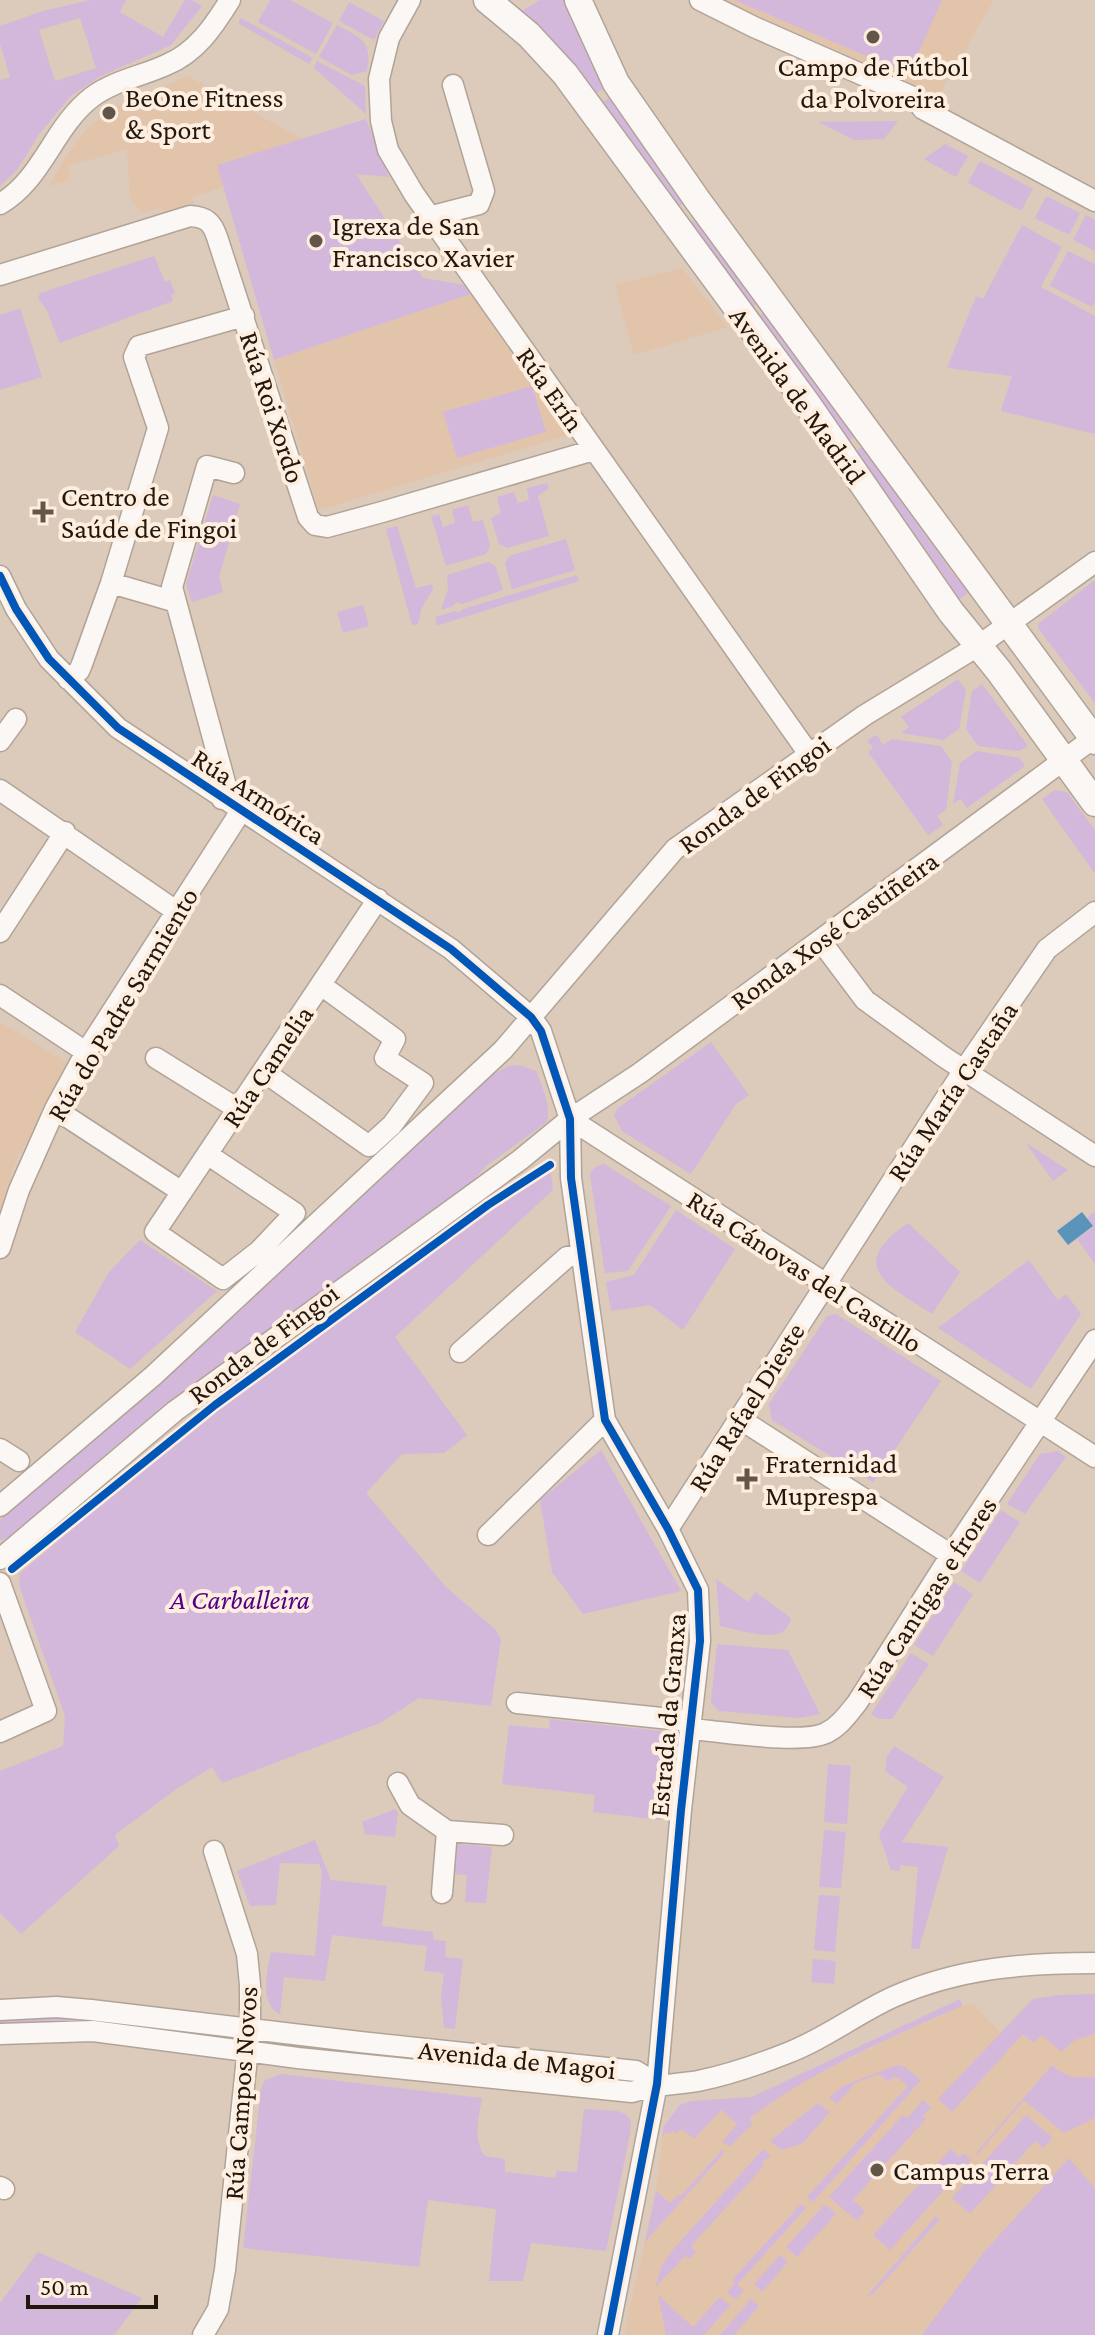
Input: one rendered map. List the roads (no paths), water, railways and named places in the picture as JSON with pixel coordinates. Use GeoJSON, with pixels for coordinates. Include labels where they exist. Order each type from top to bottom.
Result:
{"type":"FeatureCollection","features":[{"type":"Feature","properties":{"kind":"street"},"geometry":{"type":"LineString","coordinates":[[0,204],[17,194],[31,179],[68,119],[94,95],[130,78],[169,65],[192,49],[213,27],[230,0]]}},
{"type":"Feature","properties":{"kind":"street","name":"Rúa Erín"},"geometry":{"type":"LineString","coordinates":[[410,0],[389,38],[379,79],[381,121],[388,150],[429,217],[809,754]]}},
{"type":"Feature","properties":{"kind":"street","name":"Avenida de Madrid"},"geometry":{"type":"LineString","coordinates":[[487,0],[529,35],[565,74],[806,402],[951,612],[1095,803]]}},
{"type":"Feature","properties":{"kind":"street","name":"Avenida de Madrid"},"geometry":{"type":"LineString","coordinates":[[578,0],[616,83],[698,201],[1094,739]]}},
{"type":"Feature","properties":{"kind":"street"},"geometry":{"type":"LineString","coordinates":[[700,0],[915,98],[923,109],[1095,201]]}},
{"type":"Feature","properties":{"kind":"street"},"geometry":{"type":"LineString","coordinates":[[429,217],[479,204],[484,191],[453,85]]}},
{"type":"Feature","properties":{"kind":"street"},"geometry":{"type":"LineString","coordinates":[[671,220],[698,201]]}},
{"type":"Feature","properties":{"kind":"street","name":"Rúa Roi Xordo"},"geometry":{"type":"LineString","coordinates":[[0,275],[190,216],[200,217],[212,225],[308,517],[315,525],[327,527],[594,450]]}},
{"type":"Feature","properties":{"kind":"street"},"geometry":{"type":"LineString","coordinates":[[68,679],[79,671],[111,583],[158,428],[134,357],[139,346],[244,316]]}},
{"type":"Feature","properties":{"kind":"street"},"geometry":{"type":"LineString","coordinates":[[222,799],[226,786],[172,587],[207,466],[234,473]]}},
{"type":"Feature","properties":{"kind":"street","name":"Ronda de Fingoi"},"geometry":{"type":"LineString","coordinates":[[0,1506],[153,1376],[503,1050],[675,849],[865,715],[978,646],[1095,562]]}},
{"type":"Feature","properties":{"kind":"street","name":"Rúa Armórica"},"geometry":{"type":"LineString","coordinates":[[0,576],[23,621],[49,659],[118,728],[451,949],[531,1017]]}},
{"type":"Feature","properties":{"kind":"street"},"geometry":{"type":"LineString","coordinates":[[111,583],[176,602]]}},
{"type":"Feature","properties":{"kind":"street"},"geometry":{"type":"LineString","coordinates":[[0,741],[16,719]]}},
{"type":"Feature","properties":{"kind":"street","name":"Ronda Xosé Castiñeira"},"geometry":{"type":"LineString","coordinates":[[570,1119],[640,1073],[1094,739]]}},
{"type":"Feature","properties":{"kind":"street"},"geometry":{"type":"LineString","coordinates":[[0,790],[176,911]]}},
{"type":"Feature","properties":{"kind":"street","name":"Rúa do Padre Sarmiento"},"geometry":{"type":"LineString","coordinates":[[0,1248],[19,1190],[55,1109],[86,1052],[241,811]]}},
{"type":"Feature","properties":{"kind":"street"},"geometry":{"type":"LineString","coordinates":[[0,932],[65,832]]}},
{"type":"Feature","properties":{"kind":"street","name":"Rúa Camelia"},"geometry":{"type":"LineString","coordinates":[[207,1154],[295,1213],[259,1251],[223,1279],[155,1232],[207,1154],[238,1109],[378,899]]}},
{"type":"Feature","properties":{"kind":"street","name":"Rúa María Castaña"},"geometry":{"type":"LineString","coordinates":[[824,1284],[1047,949],[1095,912]]}},
{"type":"Feature","properties":{"kind":"street"},"geometry":{"type":"LineString","coordinates":[[820,940],[865,1000],[1095,1156]]}},
{"type":"Feature","properties":{"kind":"street"},"geometry":{"type":"LineString","coordinates":[[263,1071],[369,1146],[392,1125],[423,1083],[385,1058],[395,1039],[321,985]]}},
{"type":"Feature","properties":{"kind":"street"},"geometry":{"type":"LineString","coordinates":[[0,995],[86,1052]]}},
{"type":"Feature","properties":{"kind":"street"},"geometry":{"type":"LineString","coordinates":[[531,1017],[541,1031],[570,1119]]}},
{"type":"Feature","properties":{"kind":"street"},"geometry":{"type":"LineString","coordinates":[[156,1058],[238,1109]]}},
{"type":"Feature","properties":{"kind":"street"},"geometry":{"type":"LineString","coordinates":[[55,1109],[182,1192]]}},
{"type":"Feature","properties":{"kind":"street","name":"Ronda de Fingoi"},"geometry":{"type":"LineString","coordinates":[[0,1559],[175,1411],[520,1160],[570,1119]]}},
{"type":"Feature","properties":{"kind":"street","name":"Estrada da Granxa"},"geometry":{"type":"LineString","coordinates":[[570,1119],[571,1178],[605,1420],[668,1529],[698,1590],[700,1641],[657,2084],[608,2335]]}},
{"type":"Feature","properties":{"kind":"street","name":"Rúa Cánovas del Castillo"},"geometry":{"type":"LineString","coordinates":[[570,1119],[1095,1457]]}},
{"type":"Feature","properties":{"kind":"street"},"geometry":{"type":"LineString","coordinates":[[460,1352],[567,1257],[581,1254]]}},
{"type":"Feature","properties":{"kind":"street","name":"Rúa Rafael Dieste"},"geometry":{"type":"LineString","coordinates":[[668,1529],[824,1284]]}},
{"type":"Feature","properties":{"kind":"street","name":"Rúa Cantigas e frores"},"geometry":{"type":"LineString","coordinates":[[690,1725],[804,1740],[826,1732],[843,1721],[1095,1340]]}},
{"type":"Feature","properties":{"kind":"street"},"geometry":{"type":"LineString","coordinates":[[740,1419],[951,1555]]}},
{"type":"Feature","properties":{"kind":"street"},"geometry":{"type":"LineString","coordinates":[[488,1535],[605,1420]]}},
{"type":"Feature","properties":{"kind":"street"},"geometry":{"type":"LineString","coordinates":[[0,1449],[19,1461]]}},
{"type":"Feature","properties":{"kind":"street"},"geometry":{"type":"LineString","coordinates":[[0,1583],[46,1711],[0,1732]]}},
{"type":"Feature","properties":{"kind":"street","name":"Estrada da Granxa"},"geometry":{"type":"LineString","coordinates":[[517,1703],[690,1725]]}},
{"type":"Feature","properties":{"kind":"street"},"geometry":{"type":"LineString","coordinates":[[398,1783],[410,1805],[447,1831],[503,1835]]}},
{"type":"Feature","properties":{"kind":"street"},"geometry":{"type":"LineString","coordinates":[[442,1893],[447,1831]]}},
{"type":"Feature","properties":{"kind":"street","name":"Rúa Campos Novos"},"geometry":{"type":"LineString","coordinates":[[203,2335],[218,2309],[225,2270],[250,2028],[247,1954],[214,1851]]}},
{"type":"Feature","properties":{"kind":"street"},"geometry":{"type":"LineString","coordinates":[[657,2084],[702,2080],[789,2053],[893,1997],[936,1982],[1004,1965],[1095,1963]]}},
{"type":"Feature","properties":{"kind":"street","name":"Avenida de Magoi"},"geometry":{"type":"LineString","coordinates":[[0,2010],[56,2007],[91,2010],[636,2071],[657,2084]]}},
{"type":"Feature","properties":{"kind":"street","name":"Avenida de Magoi"},"geometry":{"type":"LineString","coordinates":[[0,2034],[93,2031],[632,2092],[657,2084]]}},
{"type":"Feature","properties":{"kind":"water"},"geometry":{"type":"Polygon","coordinates":[[[1082,1212],[1093,1226],[1068,1245],[1057,1231],[1082,1212]]]}},
{"type":"Feature","properties":{"kind":"place","name":"Campo de Fútbol da Polvoreira"},"geometry":{"type":"Point","coordinates":[873,37]}},
{"type":"Feature","properties":{"kind":"place","name":"BeOne Fitness & Sport"},"geometry":{"type":"Point","coordinates":[109,113]}},
{"type":"Feature","properties":{"kind":"place","name":"Igrexa de San Francisco Xavier"},"geometry":{"type":"Point","coordinates":[316,241]}},
{"type":"Feature","properties":{"kind":"place","name":"Centro de Saúde de Fingoi"},"geometry":{"type":"Point","coordinates":[43,512]}},
{"type":"Feature","properties":{"kind":"place","name":"Fraternidad Muprespa"},"geometry":{"type":"Point","coordinates":[747,1479]}},
{"type":"Feature","properties":{"kind":"place","name":"Campus Terra"},"geometry":{"type":"Point","coordinates":[877,2170]}},
{"type":"Feature","properties":{"kind":"park label","name":"A Carballeira"},"geometry":{"type":"Point","coordinates":[240,1599]}}]}
